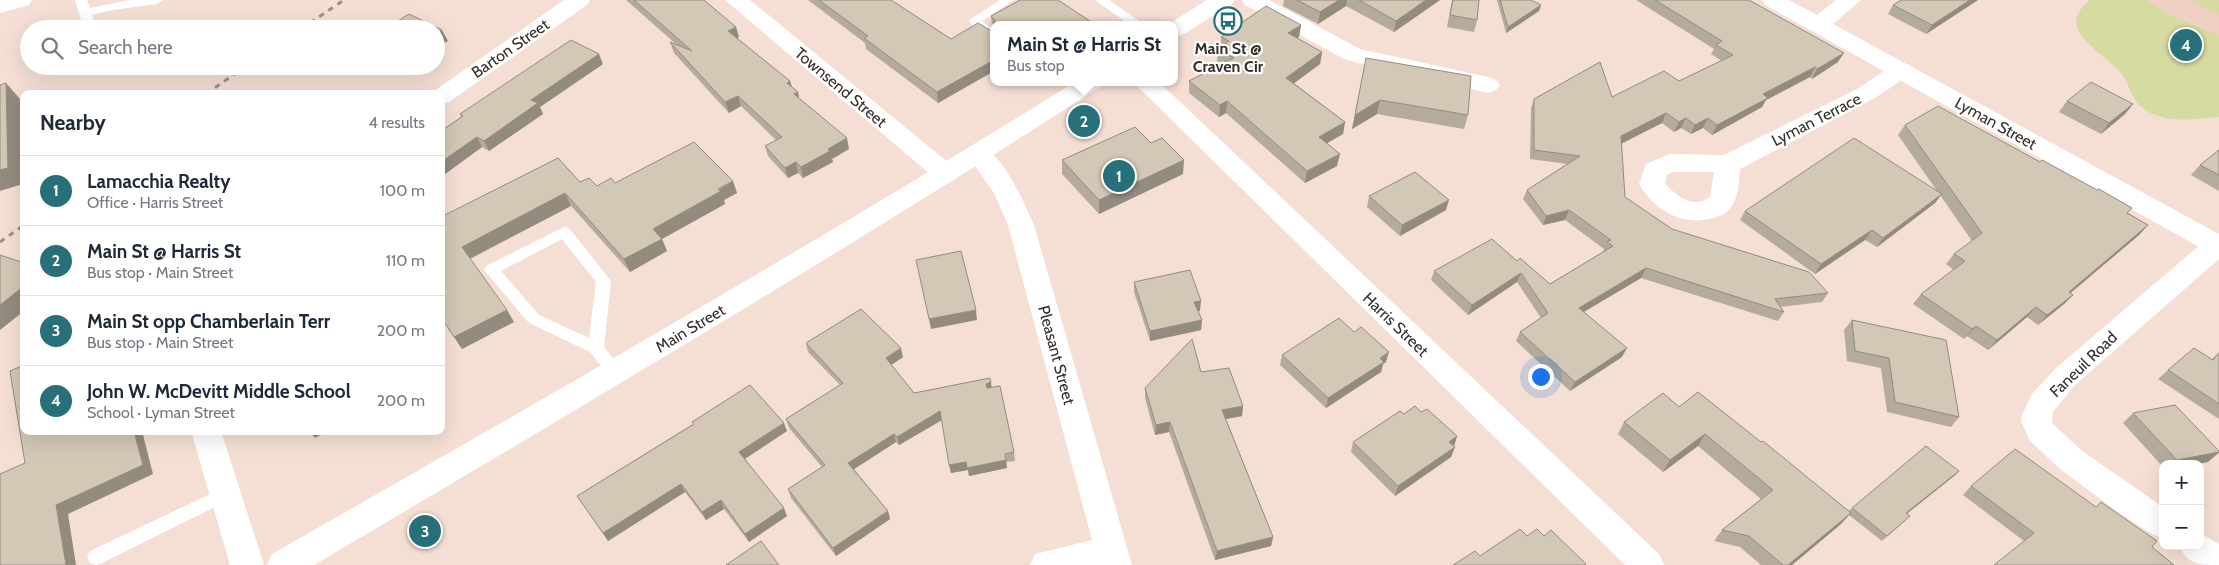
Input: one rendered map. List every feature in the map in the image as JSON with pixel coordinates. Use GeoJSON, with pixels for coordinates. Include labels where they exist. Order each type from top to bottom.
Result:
{"type":"FeatureCollection","features":[{"type":"Feature","properties":{"kind":"street"},"geometry":{"type":"LineString","coordinates":[[0,6],[22,0]]}},
{"type":"Feature","properties":{"kind":"street","name":"Barton Street"},"geometry":{"type":"LineString","coordinates":[[445,93],[579,0]]}},
{"type":"Feature","properties":{"kind":"street","name":"Townsend Street"},"geometry":{"type":"LineString","coordinates":[[736,0],[946,174]]}},
{"type":"Feature","properties":{"kind":"street"},"geometry":{"type":"LineString","coordinates":[[1178,28],[1222,0]]}},
{"type":"Feature","properties":{"kind":"street"},"geometry":{"type":"LineString","coordinates":[[1253,0],[1352,54],[1378,62],[1488,85]]}},
{"type":"Feature","properties":{"kind":"street","name":"Lyman Street"},"geometry":{"type":"LineString","coordinates":[[1773,0],[2218,245]]}},
{"type":"Feature","properties":{"kind":"street"},"geometry":{"type":"LineString","coordinates":[[1818,25],[1850,0]]}},
{"type":"Feature","properties":{"kind":"street","name":"Lyman Terrace"},"geometry":{"type":"LineString","coordinates":[[1728,164],[1867,93],[1901,70]]}},
{"type":"Feature","properties":{"kind":"street","name":"Main Street"},"geometry":{"type":"LineString","coordinates":[[284,565],[616,372],[946,174],[1080,86]]}},
{"type":"Feature","properties":{"kind":"street","name":"Harris Street"},"geometry":{"type":"LineString","coordinates":[[1149,86],[1647,565]]}},
{"type":"Feature","properties":{"kind":"street","name":"Pleasant Street"},"geometry":{"type":"LineString","coordinates":[[978,154],[1005,190],[1020,225],[1113,557]]}},
{"type":"Feature","properties":{"kind":"street","name":"Faneuil Road"},"geometry":{"type":"LineString","coordinates":[[2159,521],[2058,450],[2040,430],[2036,423],[2037,416],[2044,402],[2065,377],[2218,245]]}},
{"type":"Feature","properties":{"kind":"street"},"geometry":{"type":"LineString","coordinates":[[207,435],[247,565]]}},
{"type":"Feature","properties":{"kind":"street"},"geometry":{"type":"LineString","coordinates":[[2201,550],[2219,563]]}},
{"type":"Feature","properties":{"kind":"street"},"geometry":{"type":"LineString","coordinates":[[1047,565],[1113,557]]}},
{"type":"Feature","properties":{"kind":"lane"},"geometry":{"type":"LineString","coordinates":[[81,0],[87,20]]}},
{"type":"Feature","properties":{"kind":"lane"},"geometry":{"type":"LineString","coordinates":[[85,14],[112,6],[157,0]]}},
{"type":"Feature","properties":{"kind":"lane"},"geometry":{"type":"LineString","coordinates":[[990,33],[975,22],[976,17],[1008,0]]}},
{"type":"Feature","properties":{"kind":"lane"},"geometry":{"type":"LineString","coordinates":[[1101,0],[1133,21]]}},
{"type":"Feature","properties":{"kind":"lane"},"geometry":{"type":"LineString","coordinates":[[596,348],[604,281],[564,232],[491,270],[534,319],[596,348],[616,372]]}},
{"type":"Feature","properties":{"kind":"lane"},"geometry":{"type":"LineString","coordinates":[[96,557],[225,494]]}},
{"type":"Feature","properties":{"kind":"shaded area"},"geometry":{"type":"Polygon","coordinates":[[[2104,0],[2219,0],[2219,77],[2104,0]]]}},
{"type":"Feature","properties":{"kind":"green space"},"geometry":{"type":"Polygon","coordinates":[[[2090,0],[2145,0],[2175,18],[2219,35],[2219,117],[2164,118],[2142,107],[2135,100],[2124,77],[2087,42],[2080,32],[2077,22],[2079,11],[2090,0]]]}},
{"type":"Feature","properties":{"kind":"green space"},"geometry":{"type":"Polygon","coordinates":[[[2219,0],[2219,15],[2191,1],[2219,0]]]}},
{"type":"Feature","properties":{"kind":"building"},"geometry":{"type":"Polygon","coordinates":[[[634,0],[704,0],[736,27],[728,31],[790,81],[787,83],[798,92],[794,94],[847,138],[828,149],[830,151],[801,167],[796,162],[785,168],[765,146],[782,137],[738,96],[725,102],[670,42],[692,51],[634,0]]]}},
{"type":"Feature","properties":{"kind":"building"},"geometry":{"type":"Polygon","coordinates":[[[819,0],[891,0],[951,39],[978,23],[990,30],[990,62],[937,92],[864,38],[868,36],[819,0]]]}},
{"type":"Feature","properties":{"kind":"building"},"geometry":{"type":"Polygon","coordinates":[[[1020,0],[1058,0],[1090,21],[995,21],[991,16],[1020,0]]]}},
{"type":"Feature","properties":{"kind":"building"},"geometry":{"type":"Polygon","coordinates":[[[1297,0],[1339,0],[1320,12],[1297,0]]]}},
{"type":"Feature","properties":{"kind":"building"},"geometry":{"type":"Polygon","coordinates":[[[1359,0],[1426,0],[1396,21],[1359,0]]]}},
{"type":"Feature","properties":{"kind":"building"},"geometry":{"type":"Polygon","coordinates":[[[1453,0],[1479,0],[1477,20],[1450,15],[1453,0]]]}},
{"type":"Feature","properties":{"kind":"building"},"geometry":{"type":"Polygon","coordinates":[[[1500,0],[1531,0],[1541,5],[1508,27],[1500,0]]]}},
{"type":"Feature","properties":{"kind":"building"},"geometry":{"type":"Polygon","coordinates":[[[1655,0],[1749,0],[1844,53],[1817,69],[1815,67],[1763,94],[1768,98],[1717,125],[1708,118],[1695,125],[1686,118],[1679,122],[1666,113],[1621,136],[1625,197],[1672,229],[1809,272],[1828,293],[1775,299],[1784,312],[1646,268],[1579,308],[1627,348],[1575,382],[1520,332],[1548,313],[1521,273],[1472,305],[1434,271],[1492,239],[1517,261],[1520,258],[1550,284],[1613,246],[1607,242],[1611,240],[1569,210],[1546,216],[1527,190],[1580,156],[1534,150],[1534,99],[1600,62],[1612,97],[1664,71],[1679,81],[1733,55],[1716,45],[1722,41],[1655,0]]]}},
{"type":"Feature","properties":{"kind":"building"},"geometry":{"type":"Polygon","coordinates":[[[1901,0],[1970,0],[1932,25],[1893,5],[1901,0]]]}},
{"type":"Feature","properties":{"kind":"building"},"geometry":{"type":"Polygon","coordinates":[[[1266,6],[1301,25],[1288,33],[1322,52],[1286,78],[1345,122],[1319,137],[1340,154],[1307,171],[1227,101],[1220,105],[1189,81],[1234,58],[1218,49],[1229,41],[1221,37],[1266,6]]]}},
{"type":"Feature","properties":{"kind":"building"},"geometry":{"type":"Polygon","coordinates":[[[409,14],[421,20],[399,20],[409,14]]]}},
{"type":"Feature","properties":{"kind":"building"},"geometry":{"type":"Polygon","coordinates":[[[571,40],[599,54],[531,100],[538,103],[484,141],[477,137],[445,159],[445,128],[463,116],[460,114],[571,40]]]}},
{"type":"Feature","properties":{"kind":"building"},"geometry":{"type":"Polygon","coordinates":[[[1366,58],[1471,76],[1468,115],[1380,100],[1355,115],[1366,58]]]}},
{"type":"Feature","properties":{"kind":"building"},"geometry":{"type":"Polygon","coordinates":[[[2091,82],[2133,104],[2109,123],[2067,101],[2091,82]]]}},
{"type":"Feature","properties":{"kind":"building"},"geometry":{"type":"Polygon","coordinates":[[[6,83],[8,168],[0,170],[0,85],[6,83]]]}},
{"type":"Feature","properties":{"kind":"building"},"geometry":{"type":"Polygon","coordinates":[[[1938,106],[2040,162],[2042,160],[2097,190],[2099,189],[2132,208],[2127,213],[2148,225],[2069,292],[2073,295],[2047,315],[2036,307],[1997,340],[1976,326],[1972,329],[1921,294],[1965,261],[1954,254],[1982,233],[1905,125],[1938,106]]]}},
{"type":"Feature","properties":{"kind":"building"},"geometry":{"type":"Polygon","coordinates":[[[1135,127],[1151,143],[1162,138],[1184,160],[1099,200],[1062,160],[1135,127]]]}},
{"type":"Feature","properties":{"kind":"building"},"geometry":{"type":"Polygon","coordinates":[[[1854,138],[1942,194],[1883,238],[1872,230],[1821,264],[1745,211],[1854,138]]]}},
{"type":"Feature","properties":{"kind":"building"},"geometry":{"type":"Polygon","coordinates":[[[694,142],[733,181],[718,189],[721,191],[653,229],[662,239],[624,259],[565,193],[462,247],[507,310],[454,337],[445,323],[445,215],[558,158],[580,182],[589,178],[597,186],[611,178],[615,183],[694,142]]]}},
{"type":"Feature","properties":{"kind":"building"},"geometry":{"type":"Polygon","coordinates":[[[2219,150],[2219,175],[2200,165],[2219,150]]]}},
{"type":"Feature","properties":{"kind":"building"},"geometry":{"type":"Polygon","coordinates":[[[1415,172],[1449,200],[1402,225],[1369,196],[1415,172]]]}},
{"type":"Feature","properties":{"kind":"building"},"geometry":{"type":"Polygon","coordinates":[[[961,251],[976,310],[929,319],[916,260],[961,251]]]}},
{"type":"Feature","properties":{"kind":"building"},"geometry":{"type":"Polygon","coordinates":[[[0,255],[20,262],[20,289],[0,305],[0,255]]]}},
{"type":"Feature","properties":{"kind":"building"},"geometry":{"type":"Polygon","coordinates":[[[1190,270],[1201,301],[1194,302],[1202,320],[1150,331],[1134,282],[1190,270]]]}},
{"type":"Feature","properties":{"kind":"building"},"geometry":{"type":"Polygon","coordinates":[[[861,309],[901,348],[886,358],[914,393],[990,378],[991,382],[986,384],[987,388],[1000,386],[1014,452],[1005,454],[1006,460],[967,468],[966,462],[949,465],[940,411],[897,437],[894,434],[848,463],[888,511],[833,548],[788,489],[825,465],[786,419],[843,383],[806,343],[861,309]]]}},
{"type":"Feature","properties":{"kind":"building"},"geometry":{"type":"Polygon","coordinates":[[[1339,318],[1354,332],[1361,327],[1389,352],[1380,358],[1384,362],[1328,398],[1282,355],[1339,318]]]}},
{"type":"Feature","properties":{"kind":"building"},"geometry":{"type":"Polygon","coordinates":[[[1852,320],[1946,340],[1959,417],[1895,402],[1889,358],[1855,351],[1852,320]]]}},
{"type":"Feature","properties":{"kind":"building"},"geometry":{"type":"Polygon","coordinates":[[[1192,339],[1201,372],[1229,368],[1243,406],[1222,410],[1273,537],[1217,551],[1170,422],[1156,425],[1145,388],[1192,339]]]}},
{"type":"Feature","properties":{"kind":"building"},"geometry":{"type":"Polygon","coordinates":[[[2194,348],[2213,360],[2219,353],[2219,404],[2168,370],[2194,348]]]}},
{"type":"Feature","properties":{"kind":"building"},"geometry":{"type":"Polygon","coordinates":[[[20,367],[20,432],[10,371],[20,367]]]}},
{"type":"Feature","properties":{"kind":"building"},"geometry":{"type":"Polygon","coordinates":[[[750,385],[784,423],[739,452],[784,508],[745,534],[721,500],[702,512],[681,484],[603,533],[577,496],[694,424],[692,422],[750,385]]]}},
{"type":"Feature","properties":{"kind":"building"},"geometry":{"type":"Polygon","coordinates":[[[1698,392],[1761,442],[1763,441],[1851,513],[1788,565],[1783,565],[1749,536],[1722,530],[1773,490],[1705,434],[1670,460],[1624,422],[1663,393],[1679,407],[1698,392]]]}},
{"type":"Feature","properties":{"kind":"building"},"geometry":{"type":"Polygon","coordinates":[[[2175,405],[2219,452],[2177,460],[2133,413],[2175,405]]]}},
{"type":"Feature","properties":{"kind":"building"},"geometry":{"type":"Polygon","coordinates":[[[1415,406],[1421,412],[1427,409],[1457,436],[1449,442],[1455,447],[1398,486],[1353,442],[1400,411],[1404,414],[1415,406]]]}},
{"type":"Feature","properties":{"kind":"building"},"geometry":{"type":"Polygon","coordinates":[[[20,435],[135,435],[143,465],[56,505],[66,565],[0,565],[0,474],[25,463],[20,435]]]}},
{"type":"Feature","properties":{"kind":"building"},"geometry":{"type":"Polygon","coordinates":[[[1926,446],[1959,471],[1906,513],[1910,516],[1887,536],[1852,508],[1926,446]]]}},
{"type":"Feature","properties":{"kind":"building"},"geometry":{"type":"Polygon","coordinates":[[[2015,449],[2096,507],[2101,502],[2157,541],[2152,547],[2174,565],[1994,565],[2034,533],[1971,486],[2015,449]]]}},
{"type":"Feature","properties":{"kind":"building"},"geometry":{"type":"Polygon","coordinates":[[[1520,529],[1527,536],[1537,529],[1544,536],[1551,530],[1586,564],[1453,565],[1475,551],[1480,556],[1520,529]]]}},
{"type":"Feature","properties":{"kind":"building"},"geometry":{"type":"Polygon","coordinates":[[[761,541],[779,565],[726,565],[761,541]]]}},
{"type":"Feature","properties":{"kind":"railway"},"geometry":{"type":"LineString","coordinates":[[314,20],[344,0]]}},
{"type":"Feature","properties":{"kind":"railway"},"geometry":{"type":"LineString","coordinates":[[212,90],[233,75]]}},
{"type":"Feature","properties":{"kind":"railway"},"geometry":{"type":"LineString","coordinates":[[0,242],[20,228]]}},
{"type":"Feature","properties":{"kind":"place","name":"Main St @ Craven Cir"},"geometry":{"type":"Point","coordinates":[1228,21]}},
{"type":"Feature","properties":{"kind":"place","name":"John W. McDevitt Middle School"},"geometry":{"type":"Point","coordinates":[2186,45]}},
{"type":"Feature","properties":{"kind":"place","name":"Main St @ Harris St"},"geometry":{"type":"Point","coordinates":[1084,121]}},
{"type":"Feature","properties":{"kind":"place","name":"Lamacchia Realty"},"geometry":{"type":"Point","coordinates":[1119,176]}},
{"type":"Feature","properties":{"kind":"place","name":"Main St opp Chamberlain Terr"},"geometry":{"type":"Point","coordinates":[425,531]}}]}
